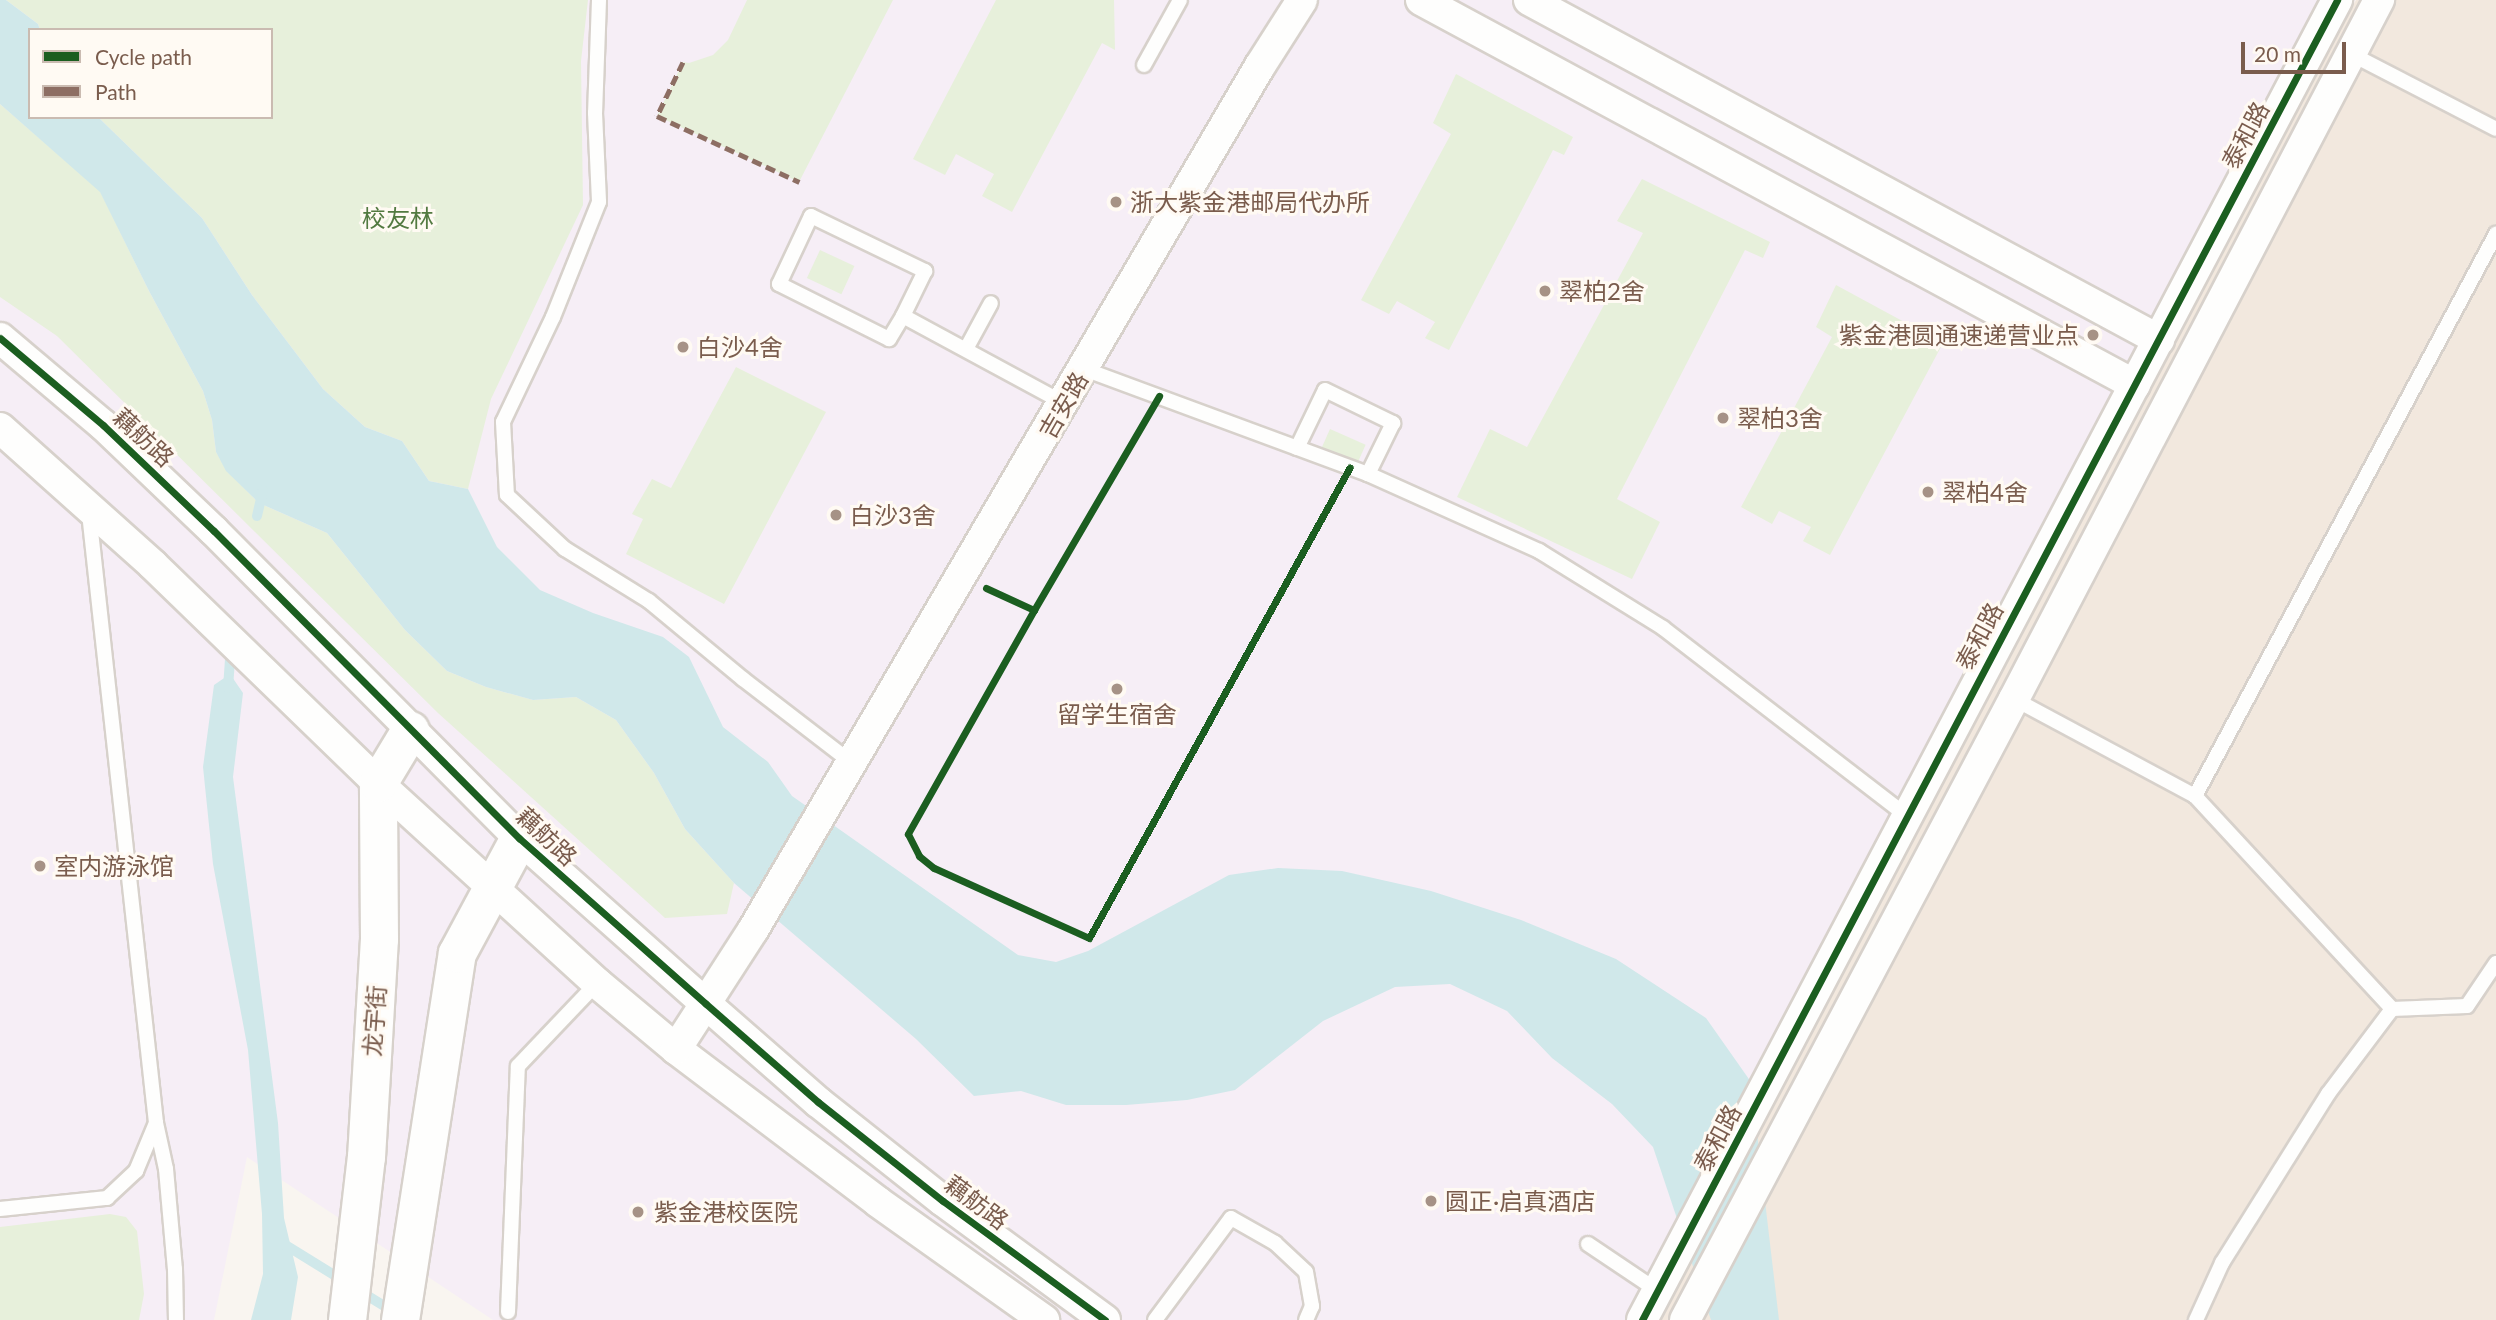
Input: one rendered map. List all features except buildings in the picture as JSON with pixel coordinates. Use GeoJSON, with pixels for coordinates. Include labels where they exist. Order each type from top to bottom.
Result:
{"type":"FeatureCollection","features":[{"type":"Feature","properties":{"kind":"street","name":"吉安路"},"geometry":{"type":"LineString","coordinates":[[676,1049],[753,930],[1302,0]]}},
{"type":"Feature","properties":{"kind":"street"},"geometry":{"type":"LineString","coordinates":[[1421,0],[2136,385]]}},
{"type":"Feature","properties":{"kind":"street"},"geometry":{"type":"LineString","coordinates":[[1529,0],[2159,340]]}},
{"type":"Feature","properties":{"kind":"street","name":"泰和路"},"geometry":{"type":"LineString","coordinates":[[1642,1320],[2337,0]]}},
{"type":"Feature","properties":{"kind":"street"},"geometry":{"type":"LineString","coordinates":[[1685,1320],[2014,699],[2379,0]]}},
{"type":"Feature","properties":{"kind":"street","name":"藕舫路"},"geometry":{"type":"LineString","coordinates":[[0,338],[103,425],[214,531],[519,838],[828,1110],[943,1201],[1105,1320]]}},
{"type":"Feature","properties":{"kind":"street"},"geometry":{"type":"LineString","coordinates":[[0,428],[153,565],[378,783],[597,983],[676,1049],[878,1202],[1044,1320]]}},
{"type":"Feature","properties":{"kind":"street"},"geometry":{"type":"LineString","coordinates":[[378,783],[411,730]]}},
{"type":"Feature","properties":{"kind":"street","name":"龙宇街"},"geometry":{"type":"LineString","coordinates":[[347,1320],[360,1223],[379,939],[378,783]]}},
{"type":"Feature","properties":{"kind":"street"},"geometry":{"type":"LineString","coordinates":[[400,1320],[414,1244],[457,953],[519,838]]}},
{"type":"Feature","properties":{"kind":"lane"},"geometry":{"type":"LineString","coordinates":[[599,0],[595,113],[599,202],[553,317],[503,422],[507,495],[565,549],[649,601],[743,679],[852,763]]}},
{"type":"Feature","properties":{"kind":"lane"},"geometry":{"type":"LineString","coordinates":[[1144,65],[1180,0]]}},
{"type":"Feature","properties":{"kind":"lane"},"geometry":{"type":"LineString","coordinates":[[2351,54],[2496,129]]}},
{"type":"Feature","properties":{"kind":"lane"},"geometry":{"type":"LineString","coordinates":[[811,216],[925,271],[903,316],[889,339],[779,284],[811,216]]}},
{"type":"Feature","properties":{"kind":"lane"},"geometry":{"type":"LineString","coordinates":[[2195,796],[2496,234]]}},
{"type":"Feature","properties":{"kind":"lane"},"geometry":{"type":"LineString","coordinates":[[966,349],[991,303]]}},
{"type":"Feature","properties":{"kind":"lane"},"geometry":{"type":"LineString","coordinates":[[903,316],[1064,403]]}},
{"type":"Feature","properties":{"kind":"lane"},"geometry":{"type":"LineString","coordinates":[[1084,369],[1368,474],[1539,551],[1663,628],[1906,815]]}},
{"type":"Feature","properties":{"kind":"lane"},"geometry":{"type":"LineString","coordinates":[[1297,448],[1325,390],[1393,423],[1368,474]]}},
{"type":"Feature","properties":{"kind":"lane"},"geometry":{"type":"LineString","coordinates":[[89,508],[156,1123],[166,1169],[175,1269],[176,1320]]}},
{"type":"Feature","properties":{"kind":"lane"},"geometry":{"type":"LineString","coordinates":[[2014,699],[2195,796],[2392,1009],[2467,1006],[2496,963]]}},
{"type":"Feature","properties":{"kind":"lane"},"geometry":{"type":"LineString","coordinates":[[508,1312],[518,1066],[597,983]]}},
{"type":"Feature","properties":{"kind":"lane"},"geometry":{"type":"LineString","coordinates":[[2196,1320],[2222,1263],[2321,1105],[2392,1009]]}},
{"type":"Feature","properties":{"kind":"lane"},"geometry":{"type":"LineString","coordinates":[[0,1209],[107,1198],[136,1171],[156,1123]]}},
{"type":"Feature","properties":{"kind":"lane"},"geometry":{"type":"LineString","coordinates":[[1155,1320],[1231,1218],[1275,1243],[1306,1272],[1312,1306],[1306,1320]]}},
{"type":"Feature","properties":{"kind":"lane"},"geometry":{"type":"LineString","coordinates":[[1588,1244],[1663,1280]]}},
{"type":"Feature","properties":{"kind":"shaded area"},"geometry":{"type":"Polygon","coordinates":[[[0,0],[2355,0],[1653,1320],[493,1320],[247,1157],[214,1320],[0,1320],[0,0]]]}},
{"type":"Feature","properties":{"kind":"shaded area"},"geometry":{"type":"Polygon","coordinates":[[[2356,0],[2496,0],[2496,1320],[1653,1320],[2356,0]]]}},
{"type":"Feature","properties":{"kind":"green space","name":"校友林"},"geometry":{"type":"Polygon","coordinates":[[[6,0],[588,0],[581,61],[583,205],[491,399],[468,489],[429,481],[402,441],[365,427],[323,389],[252,295],[202,218],[100,119],[273,119],[273,28],[39,28],[38,24],[6,0]]]}},
{"type":"Feature","properties":{"kind":"green space"},"geometry":{"type":"Polygon","coordinates":[[[747,0],[893,0],[799,182],[657,116],[683,62],[689,63],[713,55],[728,40],[747,0]]]}},
{"type":"Feature","properties":{"kind":"green space"},"geometry":{"type":"Polygon","coordinates":[[[996,0],[1114,0],[1115,50],[1102,43],[1012,212],[982,196],[994,174],[956,154],[945,175],[913,159],[996,0]]]}},
{"type":"Feature","properties":{"kind":"green space"},"geometry":{"type":"Polygon","coordinates":[[[1456,74],[1573,137],[1564,155],[1553,150],[1449,350],[1425,338],[1435,322],[1397,301],[1389,314],[1361,300],[1451,134],[1433,123],[1456,74]]]}},
{"type":"Feature","properties":{"kind":"green space"},"geometry":{"type":"Polygon","coordinates":[[[0,104],[100,191],[149,291],[203,391],[212,420],[216,452],[227,471],[259,503],[327,533],[405,630],[447,671],[486,687],[533,700],[576,697],[616,720],[654,773],[685,829],[734,883],[727,914],[665,918],[438,713],[57,336],[0,297],[0,104]]]}},
{"type":"Feature","properties":{"kind":"green space"},"geometry":{"type":"Polygon","coordinates":[[[1642,179],[1770,242],[1763,258],[1745,250],[1617,499],[1660,522],[1632,579],[1457,497],[1490,429],[1527,447],[1643,233],[1617,221],[1642,179]]]}},
{"type":"Feature","properties":{"kind":"green space"},"geometry":{"type":"Polygon","coordinates":[[[820,250],[854,266],[841,294],[807,278],[820,250]]]}},
{"type":"Feature","properties":{"kind":"green space"},"geometry":{"type":"Polygon","coordinates":[[[1836,285],[1943,343],[1830,555],[1803,541],[1811,527],[1779,511],[1772,524],[1741,507],[1832,337],[1816,327],[1836,285]]]}},
{"type":"Feature","properties":{"kind":"green space"},"geometry":{"type":"Polygon","coordinates":[[[736,367],[826,412],[724,604],[626,554],[643,519],[632,514],[652,479],[671,488],[736,367]]]}},
{"type":"Feature","properties":{"kind":"green space"},"geometry":{"type":"Polygon","coordinates":[[[1330,429],[1366,445],[1356,467],[1320,451],[1330,429]]]}},
{"type":"Feature","properties":{"kind":"green space"},"geometry":{"type":"Polygon","coordinates":[[[110,1214],[126,1217],[137,1231],[144,1294],[139,1320],[0,1320],[0,1227],[110,1214]]]}},
{"type":"Feature","properties":{"kind":"water"},"geometry":{"type":"Polygon","coordinates":[[[0,0],[6,0],[38,24],[39,28],[28,28],[28,119],[100,119],[202,218],[252,295],[323,389],[365,427],[402,441],[429,481],[468,489],[497,547],[540,590],[593,613],[663,637],[689,657],[723,727],[768,762],[792,796],[1018,955],[1056,962],[1088,951],[1229,875],[1278,868],[1342,871],[1431,891],[1521,920],[1616,959],[1706,1018],[1751,1082],[1779,1320],[1711,1320],[1653,1147],[1612,1104],[1552,1058],[1507,1011],[1450,984],[1395,987],[1323,1021],[1235,1090],[1187,1100],[1126,1105],[1066,1105],[1021,1091],[974,1096],[916,1039],[734,883],[685,829],[654,773],[616,720],[576,697],[533,700],[486,687],[447,671],[405,630],[327,533],[259,503],[226,471],[216,452],[212,420],[203,391],[100,192],[0,104],[0,0]]]}},
{"type":"Feature","properties":{"kind":"water"},"geometry":{"type":"Polygon","coordinates":[[[230,674],[243,693],[233,777],[278,1123],[284,1218],[298,1277],[291,1320],[251,1320],[263,1274],[262,1214],[248,1050],[213,864],[203,767],[214,685],[230,674]]]}},
{"type":"Feature","properties":{"kind":"waterway"},"geometry":{"type":"LineString","coordinates":[[257,516],[263,491]]}},
{"type":"Feature","properties":{"kind":"waterway"},"geometry":{"type":"LineString","coordinates":[[228,688],[230,660]]}},
{"type":"Feature","properties":{"kind":"waterway"},"geometry":{"type":"LineString","coordinates":[[279,1241],[394,1312]]}},
{"type":"Feature","properties":{"kind":"marked path"},"geometry":{"type":"LineString","coordinates":[[683,62],[657,116],[799,182]]}},
{"type":"Feature","properties":{"kind":"cycle path"},"geometry":{"type":"LineString","coordinates":[[1642,1320],[2337,0]]}},
{"type":"Feature","properties":{"kind":"cycle path"},"geometry":{"type":"LineString","coordinates":[[0,338],[103,425],[214,531],[519,838],[818,1102],[943,1201],[1105,1320]]}},
{"type":"Feature","properties":{"kind":"cycle path"},"geometry":{"type":"LineString","coordinates":[[1034,610],[1159,396]]}},
{"type":"Feature","properties":{"kind":"cycle path"},"geometry":{"type":"LineString","coordinates":[[986,588],[1034,610],[908,834],[919,856],[934,868],[1089,938],[1350,467]]}},
{"type":"Feature","properties":{"kind":"place","name":"浙大紫金港邮局代办所"},"geometry":{"type":"Point","coordinates":[1116,202]}},
{"type":"Feature","properties":{"kind":"place","name":"翠柏2舍"},"geometry":{"type":"Point","coordinates":[1545,291]}},
{"type":"Feature","properties":{"kind":"place","name":"紫金港圆通速递营业点"},"geometry":{"type":"Point","coordinates":[2093,335]}},
{"type":"Feature","properties":{"kind":"place","name":"白沙4舍"},"geometry":{"type":"Point","coordinates":[683,347]}},
{"type":"Feature","properties":{"kind":"place","name":"翠柏3舍"},"geometry":{"type":"Point","coordinates":[1723,418]}},
{"type":"Feature","properties":{"kind":"place","name":"翠柏4舍"},"geometry":{"type":"Point","coordinates":[1928,492]}},
{"type":"Feature","properties":{"kind":"place","name":"白沙3舍"},"geometry":{"type":"Point","coordinates":[836,515]}},
{"type":"Feature","properties":{"kind":"place","name":"留学生宿舍"},"geometry":{"type":"Point","coordinates":[1117,689]}},
{"type":"Feature","properties":{"kind":"place","name":"室内游泳馆"},"geometry":{"type":"Point","coordinates":[40,866]}},
{"type":"Feature","properties":{"kind":"place","name":"圆正·启真酒店"},"geometry":{"type":"Point","coordinates":[1431,1201]}},
{"type":"Feature","properties":{"kind":"place","name":"紫金港校医院"},"geometry":{"type":"Point","coordinates":[638,1212]}}]}
